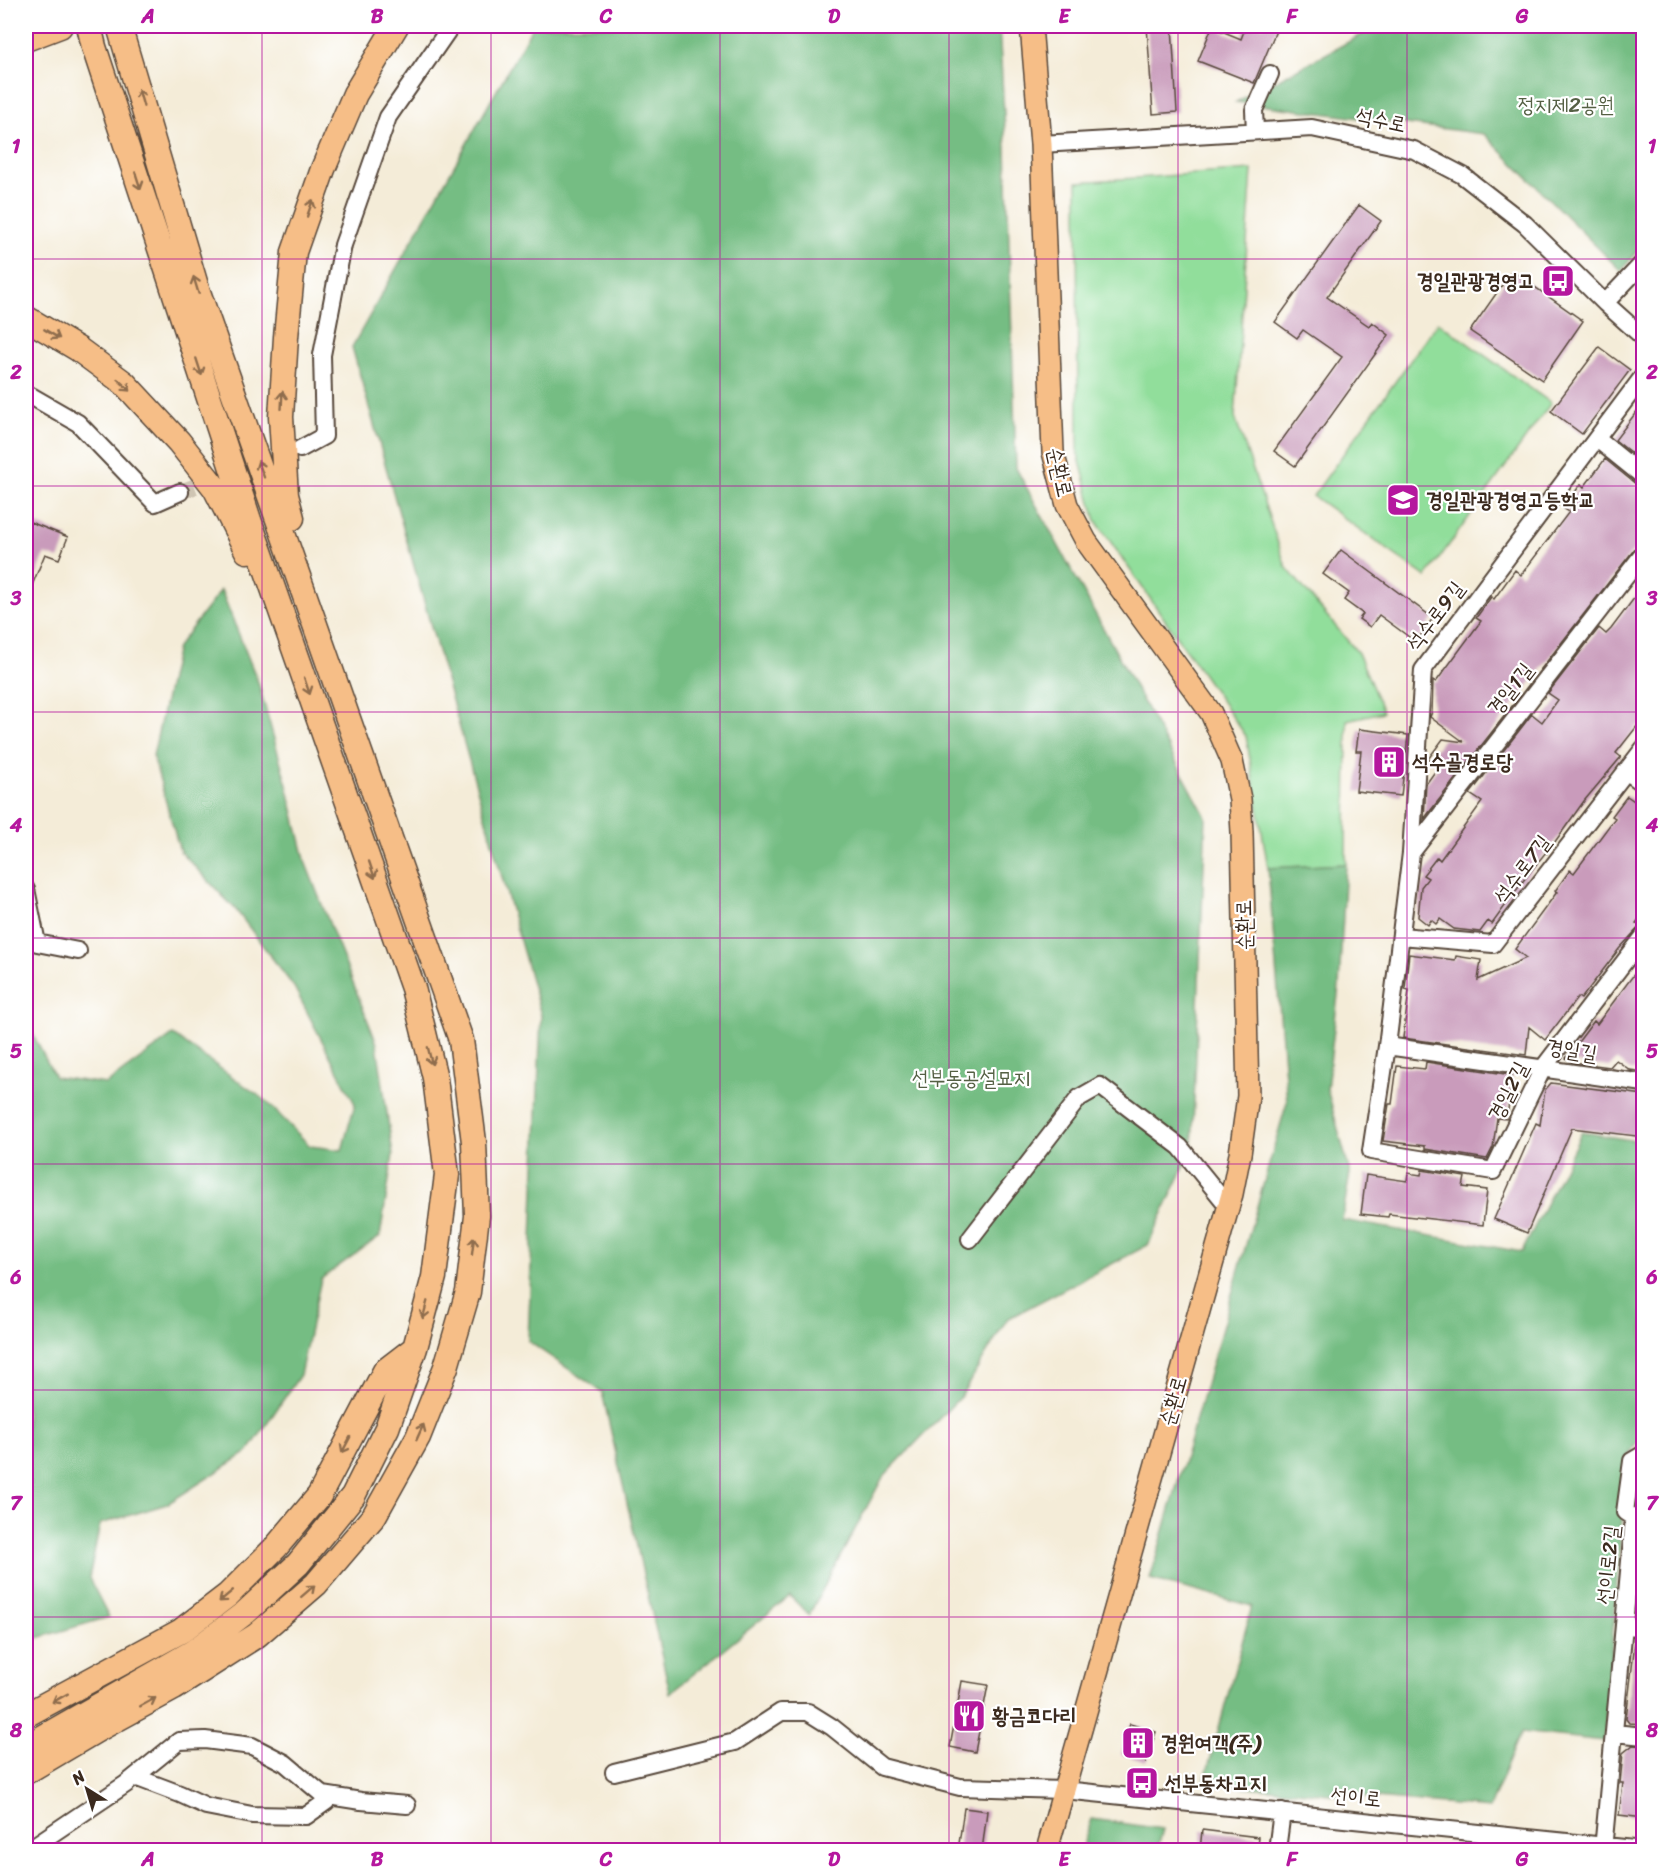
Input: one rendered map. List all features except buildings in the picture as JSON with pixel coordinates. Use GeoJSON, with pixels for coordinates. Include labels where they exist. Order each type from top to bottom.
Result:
{"type":"FeatureCollection","features":[{"type":"Feature","properties":{"kind":"highway"},"geometry":{"type":"LineString","coordinates":[[26,39],[60,26]]}},
{"type":"Feature","properties":{"kind":"highway"},"geometry":{"type":"LineString","coordinates":[[26,1772],[94,1720],[193,1652],[246,1612],[298,1564],[353,1496],[387,1428],[415,1348],[434,1277],[447,1175],[435,1078],[413,988],[238,486],[89,26]]}},
{"type":"Feature","properties":{"kind":"highway"},"geometry":{"type":"LineString","coordinates":[[26,1747],[174,1688],[256,1635],[316,1584],[374,1516],[418,1437],[446,1367],[468,1292],[477,1216],[474,1142],[461,1040],[197,289],[119,26]]}},
{"type":"Feature","properties":{"kind":"highway"},"geometry":{"type":"LineString","coordinates":[[330,663],[286,495],[281,417],[294,252],[323,169],[355,94],[396,26]]}},
{"type":"Feature","properties":{"kind":"highway"},"geometry":{"type":"LineString","coordinates":[[26,318],[78,349],[124,383],[179,442],[215,488],[288,630]]}},
{"type":"Feature","properties":{"kind":"highway"},"geometry":{"type":"LineString","coordinates":[[26,1715],[181,1631],[228,1595],[276,1547],[319,1496],[385,1371],[415,1348]]}},
{"type":"Feature","properties":{"kind":"main road","name":"순환로"},"geometry":{"type":"LineString","coordinates":[[1031,26],[1041,144],[1053,452],[1068,505],[1086,541],[1211,713],[1232,761],[1240,799],[1248,1096],[1240,1154],[1228,1206],[1047,1851]]}},
{"type":"Feature","properties":{"kind":"street"},"geometry":{"type":"LineString","coordinates":[[300,449],[324,436],[322,355],[343,244],[388,117],[451,26]]}},
{"type":"Feature","properties":{"kind":"street"},"geometry":{"type":"LineString","coordinates":[[1255,131],[1254,110],[1270,74]]}},
{"type":"Feature","properties":{"kind":"street","name":"석수로"},"geometry":{"type":"LineString","coordinates":[[1041,144],[1312,128],[1414,150],[1462,175],[1525,224],[1644,338]]}},
{"type":"Feature","properties":{"kind":"street"},"geometry":{"type":"LineString","coordinates":[[1605,303],[1644,262]]}},
{"type":"Feature","properties":{"kind":"street","name":"석수로9길"},"geometry":{"type":"LineString","coordinates":[[1371,1151],[1387,1046],[1411,853],[1423,670],[1644,375]]}},
{"type":"Feature","properties":{"kind":"street"},"geometry":{"type":"LineString","coordinates":[[26,395],[78,423],[155,502],[180,492]]}},
{"type":"Feature","properties":{"kind":"street"},"geometry":{"type":"LineString","coordinates":[[1597,439],[1644,477]]}},
{"type":"Feature","properties":{"kind":"street","name":"경일1길"},"geometry":{"type":"LineString","coordinates":[[1411,853],[1644,553]]}},
{"type":"Feature","properties":{"kind":"street","name":"석수로7길"},"geometry":{"type":"LineString","coordinates":[[1401,936],[1493,944],[1644,748]]}},
{"type":"Feature","properties":{"kind":"street"},"geometry":{"type":"LineString","coordinates":[[1626,771],[1644,784]]}},
{"type":"Feature","properties":{"kind":"street"},"geometry":{"type":"LineString","coordinates":[[26,889],[37,943],[78,951]]}},
{"type":"Feature","properties":{"kind":"street","name":"경일2길"},"geometry":{"type":"LineString","coordinates":[[1371,1151],[1493,1172],[1543,1068],[1644,936]]}},
{"type":"Feature","properties":{"kind":"street","name":"경일길"},"geometry":{"type":"LineString","coordinates":[[1387,1046],[1644,1083]]}},
{"type":"Feature","properties":{"kind":"street"},"geometry":{"type":"LineString","coordinates":[[970,1239],[1078,1098],[1100,1086],[1180,1147],[1228,1206]]}},
{"type":"Feature","properties":{"kind":"street","name":"선이로2길"},"geometry":{"type":"LineString","coordinates":[[1603,1848],[1624,1625],[1639,1518],[1625,1512],[1632,1461],[1644,1454]]}},
{"type":"Feature","properties":{"kind":"street","name":"선이로2길"},"geometry":{"type":"LineString","coordinates":[[1624,1625],[1644,1628]]}},
{"type":"Feature","properties":{"kind":"street","name":"선이로"},"geometry":{"type":"LineString","coordinates":[[614,1772],[735,1742],[781,1712],[808,1712],[832,1727],[882,1767],[960,1787],[1064,1790],[1603,1848],[1644,1850]]}},
{"type":"Feature","properties":{"kind":"street"},"geometry":{"type":"LineString","coordinates":[[1614,1733],[1644,1736]]}},
{"type":"Feature","properties":{"kind":"street"},"geometry":{"type":"LineString","coordinates":[[28,1851],[135,1777],[179,1741],[205,1740],[252,1746],[285,1763],[323,1796],[406,1805]]}},
{"type":"Feature","properties":{"kind":"street"},"geometry":{"type":"LineString","coordinates":[[135,1777],[206,1806],[252,1815],[306,1816],[327,1802]]}},
{"type":"Feature","properties":{"kind":"street"},"geometry":{"type":"LineString","coordinates":[[1278,1851],[1282,1812]]}},
{"type":"Feature","properties":{"kind":"green space","name":"선부동공설묘지"},"geometry":{"type":"Polygon","coordinates":[[[533,26],[999,26],[1006,148],[1016,468],[1206,817],[1192,1150],[1148,1245],[1007,1319],[961,1396],[883,1477],[809,1615],[790,1596],[670,1693],[602,1392],[528,1341],[541,1015],[352,347],[533,26]]]}},
{"type":"Feature","properties":{"kind":"green space","name":"정지제2공원"},"geometry":{"type":"Polygon","coordinates":[[[1378,26],[1643,26],[1644,201],[1635,212],[1643,221],[1643,244],[1621,271],[1484,134],[1236,102],[1378,26]]]}},
{"type":"Feature","properties":{"kind":"green space"},"geometry":{"type":"Polygon","coordinates":[[[1252,170],[1235,417],[1286,567],[1358,653],[1383,712],[1347,720],[1346,864],[1268,868],[1246,736],[1096,521],[1078,454],[1077,182],[1252,170]]]}},
{"type":"Feature","properties":{"kind":"green space"},"geometry":{"type":"Polygon","coordinates":[[[1438,322],[1551,403],[1426,577],[1313,496],[1438,322]]]}},
{"type":"Feature","properties":{"kind":"green space"},"geometry":{"type":"Polygon","coordinates":[[[221,590],[258,682],[306,864],[377,1044],[393,1155],[380,1236],[321,1279],[300,1375],[248,1452],[167,1504],[100,1524],[89,1578],[109,1617],[34,1639],[26,1593],[26,1021],[55,1077],[106,1084],[173,1035],[265,1100],[310,1146],[342,1150],[355,1104],[294,987],[236,910],[180,851],[153,756],[177,647],[221,590]]]}},
{"type":"Feature","properties":{"kind":"green space"},"geometry":{"type":"Polygon","coordinates":[[[1346,864],[1339,986],[1327,1089],[1350,1173],[1342,1220],[1522,1252],[1582,1132],[1643,1142],[1643,1434],[1627,1457],[1604,1741],[1521,1732],[1489,1808],[1204,1783],[1252,1606],[1150,1579],[1287,1102],[1268,868],[1346,864]]]}},
{"type":"Feature","properties":{"kind":"green space"},"geometry":{"type":"Polygon","coordinates":[[[1092,1819],[1163,1829],[1157,1850],[1081,1850],[1092,1819]]]}},
{"type":"Feature","properties":{"kind":"tunnel"},"geometry":{"type":"LineString","coordinates":[[180,492],[293,451]]}},
{"type":"Feature","properties":{"kind":"place","name":"경일관광경영고"},"geometry":{"type":"Point","coordinates":[1558,281]}},
{"type":"Feature","properties":{"kind":"place","name":"경일관광경영고등학교"},"geometry":{"type":"Point","coordinates":[1403,500]}},
{"type":"Feature","properties":{"kind":"place","name":"석수골경로당"},"geometry":{"type":"Point","coordinates":[1389,762]}},
{"type":"Feature","properties":{"kind":"place","name":"황금코다리"},"geometry":{"type":"Point","coordinates":[969,1716]}},
{"type":"Feature","properties":{"kind":"place","name":"경원여객(주)"},"geometry":{"type":"Point","coordinates":[1138,1743]}},
{"type":"Feature","properties":{"kind":"place","name":"선부동차고지"},"geometry":{"type":"Point","coordinates":[1142,1783]}}]}
